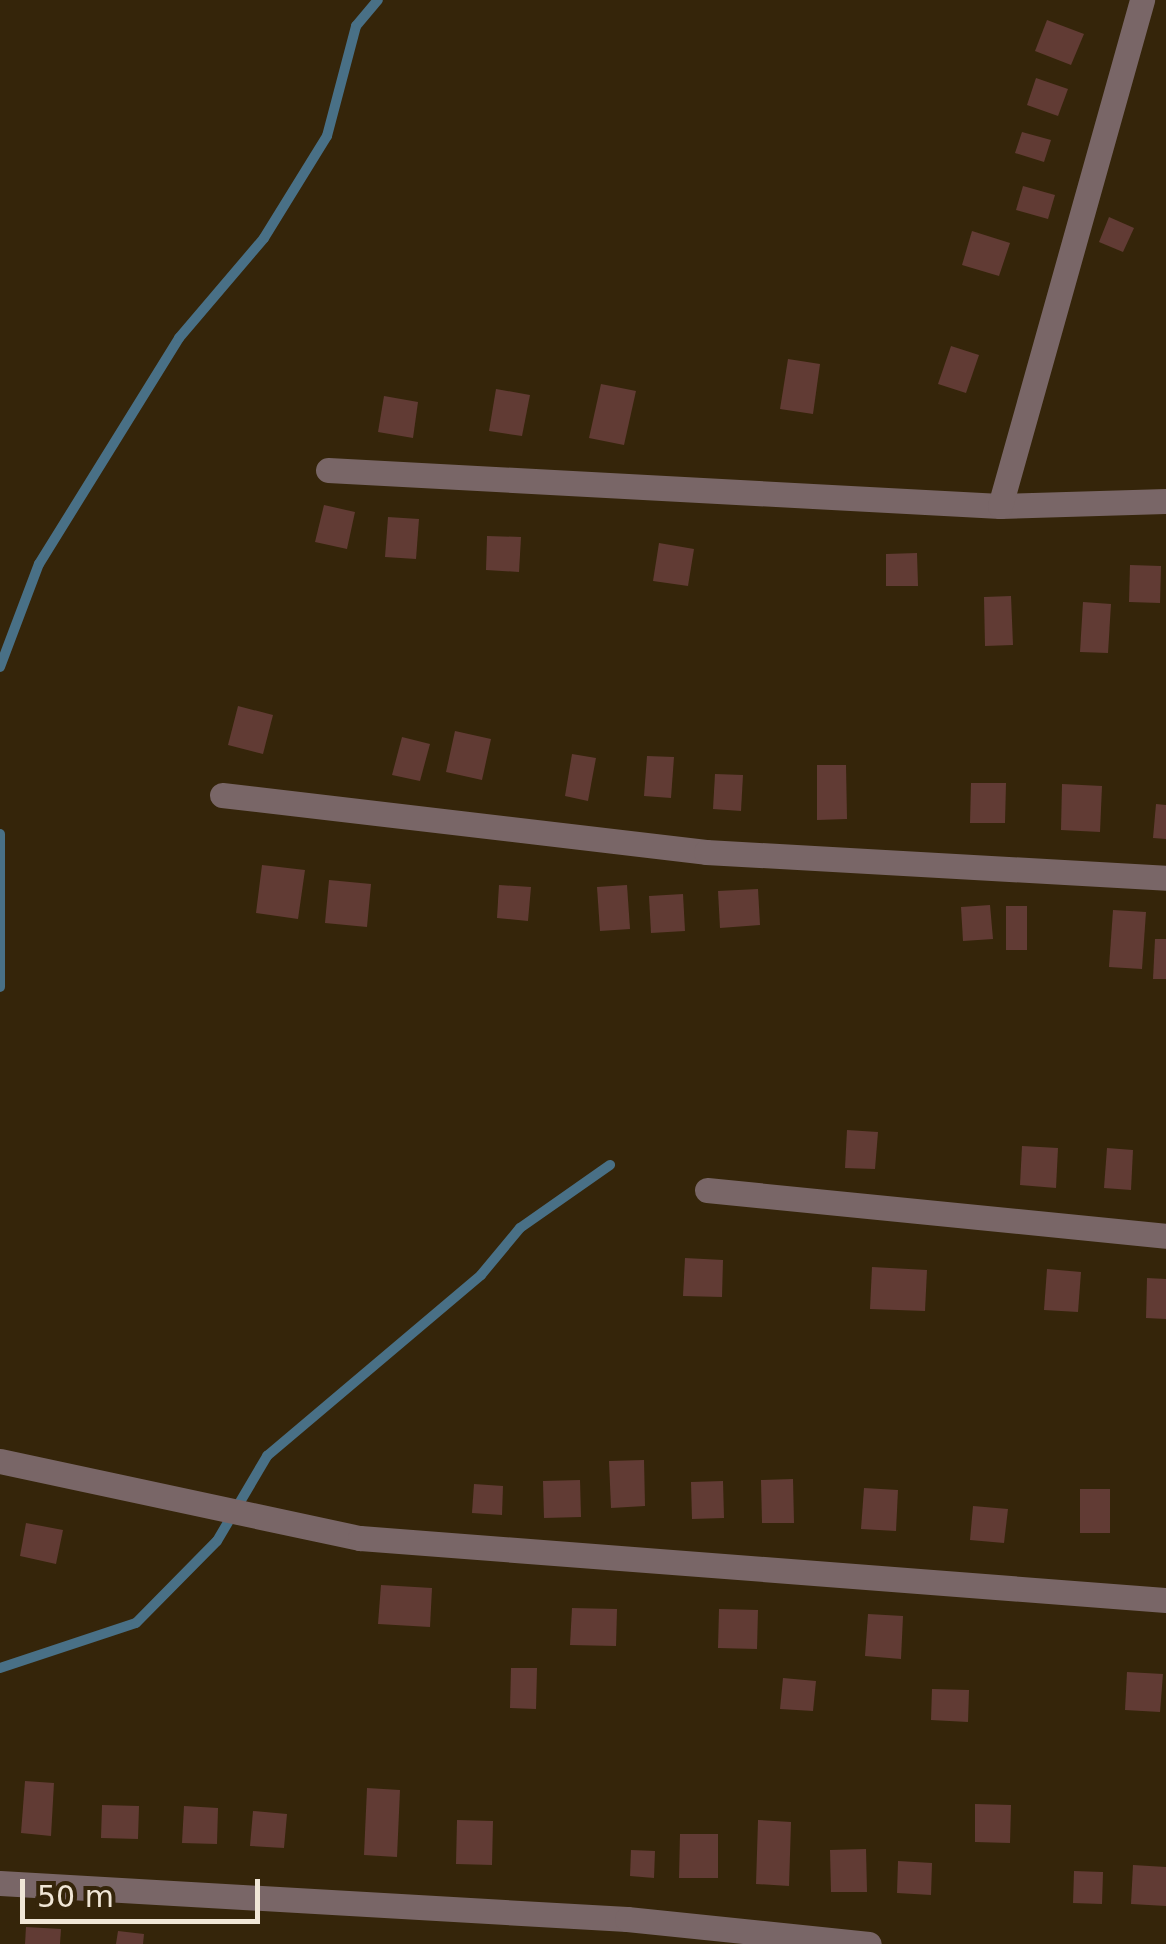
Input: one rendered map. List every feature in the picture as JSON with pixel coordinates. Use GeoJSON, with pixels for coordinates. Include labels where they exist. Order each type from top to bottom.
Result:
{"type":"FeatureCollection","features":[{"type":"Feature","properties":{"kind":"street"},"geometry":{"type":"LineString","coordinates":[[1000,506],[1142,0]]}},
{"type":"Feature","properties":{"kind":"street"},"geometry":{"type":"LineString","coordinates":[[328,470],[1000,506],[1166,501]]}},
{"type":"Feature","properties":{"kind":"street"},"geometry":{"type":"LineString","coordinates":[[222,795],[706,852],[1166,878]]}},
{"type":"Feature","properties":{"kind":"street"},"geometry":{"type":"LineString","coordinates":[[707,1190],[1166,1236]]}},
{"type":"Feature","properties":{"kind":"street"},"geometry":{"type":"LineString","coordinates":[[0,1461],[257,1509],[360,1538],[1166,1600]]}},
{"type":"Feature","properties":{"kind":"street"},"geometry":{"type":"LineString","coordinates":[[0,1882],[627,1919],[869,1944]]}},
{"type":"Feature","properties":{"kind":"building"},"geometry":{"type":"Polygon","coordinates":[[[1047,20],[1084,34],[1071,65],[1035,51],[1047,20]]]}},
{"type":"Feature","properties":{"kind":"building"},"geometry":{"type":"Polygon","coordinates":[[[1036,78],[1068,89],[1058,116],[1027,105],[1036,78]]]}},
{"type":"Feature","properties":{"kind":"building"},"geometry":{"type":"Polygon","coordinates":[[[1022,132],[1051,140],[1044,162],[1015,153],[1022,132]]]}},
{"type":"Feature","properties":{"kind":"building"},"geometry":{"type":"Polygon","coordinates":[[[1023,186],[1055,195],[1048,219],[1016,210],[1023,186]]]}},
{"type":"Feature","properties":{"kind":"building"},"geometry":{"type":"Polygon","coordinates":[[[1109,217],[1134,228],[1123,252],[1099,242],[1109,217]]]}},
{"type":"Feature","properties":{"kind":"building"},"geometry":{"type":"Polygon","coordinates":[[[972,231],[1010,243],[999,276],[962,265],[972,231]]]}},
{"type":"Feature","properties":{"kind":"building"},"geometry":{"type":"Polygon","coordinates":[[[951,346],[979,355],[966,393],[938,384],[951,346]]]}},
{"type":"Feature","properties":{"kind":"building"},"geometry":{"type":"Polygon","coordinates":[[[788,359],[820,364],[813,414],[780,409],[788,359]]]}},
{"type":"Feature","properties":{"kind":"building"},"geometry":{"type":"Polygon","coordinates":[[[601,384],[636,391],[624,445],[589,438],[601,384]]]}},
{"type":"Feature","properties":{"kind":"building"},"geometry":{"type":"Polygon","coordinates":[[[496,389],[530,395],[522,436],[489,431],[496,389]]]}},
{"type":"Feature","properties":{"kind":"building"},"geometry":{"type":"Polygon","coordinates":[[[384,396],[418,402],[413,438],[378,432],[384,396]]]}},
{"type":"Feature","properties":{"kind":"building"},"geometry":{"type":"Polygon","coordinates":[[[324,505],[355,512],[347,549],[315,542],[324,505]]]}},
{"type":"Feature","properties":{"kind":"building"},"geometry":{"type":"Polygon","coordinates":[[[388,517],[419,519],[416,559],[385,557],[388,517]]]}},
{"type":"Feature","properties":{"kind":"building"},"geometry":{"type":"Polygon","coordinates":[[[487,536],[521,537],[519,572],[486,570],[487,536]]]}},
{"type":"Feature","properties":{"kind":"building"},"geometry":{"type":"Polygon","coordinates":[[[659,543],[694,549],[688,586],[653,581],[659,543]]]}},
{"type":"Feature","properties":{"kind":"building"},"geometry":{"type":"Polygon","coordinates":[[[917,553],[918,586],[886,586],[886,554],[917,553]]]}},
{"type":"Feature","properties":{"kind":"building"},"geometry":{"type":"Polygon","coordinates":[[[1130,565],[1161,566],[1160,603],[1129,602],[1130,565]]]}},
{"type":"Feature","properties":{"kind":"building"},"geometry":{"type":"Polygon","coordinates":[[[1011,596],[1013,645],[985,646],[984,597],[1011,596]]]}},
{"type":"Feature","properties":{"kind":"building"},"geometry":{"type":"Polygon","coordinates":[[[1083,602],[1111,604],[1108,653],[1080,652],[1083,602]]]}},
{"type":"Feature","properties":{"kind":"building"},"geometry":{"type":"Polygon","coordinates":[[[238,706],[273,715],[263,754],[228,745],[238,706]]]}},
{"type":"Feature","properties":{"kind":"building"},"geometry":{"type":"Polygon","coordinates":[[[455,731],[491,739],[482,780],[446,772],[455,731]]]}},
{"type":"Feature","properties":{"kind":"building"},"geometry":{"type":"Polygon","coordinates":[[[402,737],[430,744],[420,781],[392,775],[402,737]]]}},
{"type":"Feature","properties":{"kind":"building"},"geometry":{"type":"Polygon","coordinates":[[[572,754],[596,758],[588,801],[565,796],[572,754]]]}},
{"type":"Feature","properties":{"kind":"building"},"geometry":{"type":"Polygon","coordinates":[[[647,756],[674,757],[671,798],[644,796],[647,756]]]}},
{"type":"Feature","properties":{"kind":"building"},"geometry":{"type":"Polygon","coordinates":[[[817,765],[846,765],[847,819],[817,820],[817,765]]]}},
{"type":"Feature","properties":{"kind":"building"},"geometry":{"type":"Polygon","coordinates":[[[715,774],[743,775],[741,811],[713,809],[715,774]]]}},
{"type":"Feature","properties":{"kind":"building"},"geometry":{"type":"Polygon","coordinates":[[[971,783],[1006,783],[1005,823],[970,823],[971,783]]]}},
{"type":"Feature","properties":{"kind":"building"},"geometry":{"type":"Polygon","coordinates":[[[1062,784],[1102,786],[1100,832],[1061,830],[1062,784]]]}},
{"type":"Feature","properties":{"kind":"building"},"geometry":{"type":"Polygon","coordinates":[[[1156,804],[1166,805],[1166,839],[1153,838],[1156,804]]]}},
{"type":"Feature","properties":{"kind":"building"},"geometry":{"type":"Polygon","coordinates":[[[262,865],[305,870],[298,919],[256,913],[262,865]]]}},
{"type":"Feature","properties":{"kind":"building"},"geometry":{"type":"Polygon","coordinates":[[[329,880],[371,884],[367,927],[325,923],[329,880]]]}},
{"type":"Feature","properties":{"kind":"building"},"geometry":{"type":"Polygon","coordinates":[[[499,885],[531,887],[528,921],[497,918],[499,885]]]}},
{"type":"Feature","properties":{"kind":"building"},"geometry":{"type":"Polygon","coordinates":[[[627,885],[630,929],[600,931],[597,887],[627,885]]]}},
{"type":"Feature","properties":{"kind":"building"},"geometry":{"type":"Polygon","coordinates":[[[758,889],[760,925],[720,928],[718,891],[758,889]]]}},
{"type":"Feature","properties":{"kind":"building"},"geometry":{"type":"Polygon","coordinates":[[[683,894],[685,931],[651,933],[649,896],[683,894]]]}},
{"type":"Feature","properties":{"kind":"building"},"geometry":{"type":"Polygon","coordinates":[[[990,905],[993,939],[963,941],[961,907],[990,905]]]}},
{"type":"Feature","properties":{"kind":"building"},"geometry":{"type":"Polygon","coordinates":[[[1006,906],[1027,906],[1027,950],[1006,950],[1006,906]]]}},
{"type":"Feature","properties":{"kind":"building"},"geometry":{"type":"Polygon","coordinates":[[[1113,910],[1146,912],[1142,969],[1109,967],[1113,910]]]}},
{"type":"Feature","properties":{"kind":"building"},"geometry":{"type":"Polygon","coordinates":[[[1155,939],[1166,939],[1166,979],[1153,979],[1155,939]]]}},
{"type":"Feature","properties":{"kind":"building"},"geometry":{"type":"Polygon","coordinates":[[[847,1130],[878,1132],[875,1169],[845,1168],[847,1130]]]}},
{"type":"Feature","properties":{"kind":"building"},"geometry":{"type":"Polygon","coordinates":[[[1022,1146],[1058,1148],[1056,1188],[1020,1185],[1022,1146]]]}},
{"type":"Feature","properties":{"kind":"building"},"geometry":{"type":"Polygon","coordinates":[[[1107,1148],[1133,1150],[1131,1190],[1104,1188],[1107,1148]]]}},
{"type":"Feature","properties":{"kind":"building"},"geometry":{"type":"Polygon","coordinates":[[[685,1258],[723,1260],[722,1297],[683,1296],[685,1258]]]}},
{"type":"Feature","properties":{"kind":"building"},"geometry":{"type":"Polygon","coordinates":[[[872,1267],[927,1270],[925,1311],[870,1309],[872,1267]]]}},
{"type":"Feature","properties":{"kind":"building"},"geometry":{"type":"Polygon","coordinates":[[[1047,1269],[1081,1272],[1078,1312],[1044,1310],[1047,1269]]]}},
{"type":"Feature","properties":{"kind":"building"},"geometry":{"type":"Polygon","coordinates":[[[1147,1278],[1166,1279],[1166,1319],[1146,1318],[1147,1278]]]}},
{"type":"Feature","properties":{"kind":"building"},"geometry":{"type":"Polygon","coordinates":[[[644,1460],[645,1506],[611,1508],[609,1461],[644,1460]]]}},
{"type":"Feature","properties":{"kind":"building"},"geometry":{"type":"Polygon","coordinates":[[[793,1479],[794,1523],[762,1523],[761,1480],[793,1479]]]}},
{"type":"Feature","properties":{"kind":"building"},"geometry":{"type":"Polygon","coordinates":[[[580,1480],[581,1517],[544,1518],[543,1481],[580,1480]]]}},
{"type":"Feature","properties":{"kind":"building"},"geometry":{"type":"Polygon","coordinates":[[[723,1481],[724,1518],[692,1519],[691,1482],[723,1481]]]}},
{"type":"Feature","properties":{"kind":"building"},"geometry":{"type":"Polygon","coordinates":[[[474,1484],[503,1486],[502,1515],[472,1513],[474,1484]]]}},
{"type":"Feature","properties":{"kind":"building"},"geometry":{"type":"Polygon","coordinates":[[[864,1488],[898,1490],[896,1531],[861,1529],[864,1488]]]}},
{"type":"Feature","properties":{"kind":"building"},"geometry":{"type":"Polygon","coordinates":[[[1080,1489],[1110,1489],[1110,1533],[1080,1533],[1080,1489]]]}},
{"type":"Feature","properties":{"kind":"building"},"geometry":{"type":"Polygon","coordinates":[[[973,1506],[1008,1509],[1004,1543],[970,1540],[973,1506]]]}},
{"type":"Feature","properties":{"kind":"building"},"geometry":{"type":"Polygon","coordinates":[[[26,1523],[63,1530],[56,1564],[20,1556],[26,1523]]]}},
{"type":"Feature","properties":{"kind":"building"},"geometry":{"type":"Polygon","coordinates":[[[381,1585],[432,1588],[430,1627],[378,1624],[381,1585]]]}},
{"type":"Feature","properties":{"kind":"building"},"geometry":{"type":"Polygon","coordinates":[[[572,1608],[617,1609],[616,1646],[570,1645],[572,1608]]]}},
{"type":"Feature","properties":{"kind":"building"},"geometry":{"type":"Polygon","coordinates":[[[719,1609],[758,1610],[757,1649],[718,1648],[719,1609]]]}},
{"type":"Feature","properties":{"kind":"building"},"geometry":{"type":"Polygon","coordinates":[[[868,1614],[903,1616],[901,1659],[865,1656],[868,1614]]]}},
{"type":"Feature","properties":{"kind":"building"},"geometry":{"type":"Polygon","coordinates":[[[511,1668],[537,1668],[536,1709],[510,1708],[511,1668]]]}},
{"type":"Feature","properties":{"kind":"building"},"geometry":{"type":"Polygon","coordinates":[[[1127,1672],[1163,1674],[1160,1712],[1125,1710],[1127,1672]]]}},
{"type":"Feature","properties":{"kind":"building"},"geometry":{"type":"Polygon","coordinates":[[[783,1678],[816,1681],[813,1711],[780,1709],[783,1678]]]}},
{"type":"Feature","properties":{"kind":"building"},"geometry":{"type":"Polygon","coordinates":[[[932,1689],[969,1690],[968,1722],[931,1720],[932,1689]]]}},
{"type":"Feature","properties":{"kind":"building"},"geometry":{"type":"Polygon","coordinates":[[[25,1781],[54,1783],[51,1836],[21,1833],[25,1781]]]}},
{"type":"Feature","properties":{"kind":"building"},"geometry":{"type":"Polygon","coordinates":[[[367,1788],[400,1790],[397,1857],[364,1855],[367,1788]]]}},
{"type":"Feature","properties":{"kind":"building"},"geometry":{"type":"Polygon","coordinates":[[[975,1804],[1011,1805],[1010,1843],[975,1842],[975,1804]]]}},
{"type":"Feature","properties":{"kind":"building"},"geometry":{"type":"Polygon","coordinates":[[[102,1805],[139,1806],[138,1839],[101,1838],[102,1805]]]}},
{"type":"Feature","properties":{"kind":"building"},"geometry":{"type":"Polygon","coordinates":[[[184,1806],[218,1808],[217,1844],[182,1843],[184,1806]]]}},
{"type":"Feature","properties":{"kind":"building"},"geometry":{"type":"Polygon","coordinates":[[[253,1811],[287,1814],[284,1848],[250,1846],[253,1811]]]}},
{"type":"Feature","properties":{"kind":"building"},"geometry":{"type":"Polygon","coordinates":[[[457,1820],[493,1821],[492,1865],[456,1864],[457,1820]]]}},
{"type":"Feature","properties":{"kind":"building"},"geometry":{"type":"Polygon","coordinates":[[[758,1820],[791,1822],[789,1886],[756,1884],[758,1820]]]}},
{"type":"Feature","properties":{"kind":"building"},"geometry":{"type":"Polygon","coordinates":[[[680,1834],[718,1834],[718,1878],[679,1878],[680,1834]]]}},
{"type":"Feature","properties":{"kind":"building"},"geometry":{"type":"Polygon","coordinates":[[[866,1849],[867,1892],[831,1892],[830,1850],[866,1849]]]}},
{"type":"Feature","properties":{"kind":"building"},"geometry":{"type":"Polygon","coordinates":[[[631,1850],[655,1851],[654,1878],[630,1876],[631,1850]]]}},
{"type":"Feature","properties":{"kind":"building"},"geometry":{"type":"Polygon","coordinates":[[[898,1861],[932,1863],[931,1895],[897,1893],[898,1861]]]}},
{"type":"Feature","properties":{"kind":"building"},"geometry":{"type":"Polygon","coordinates":[[[1133,1865],[1166,1867],[1166,1906],[1131,1904],[1133,1865]]]}},
{"type":"Feature","properties":{"kind":"building"},"geometry":{"type":"Polygon","coordinates":[[[1074,1871],[1103,1872],[1102,1904],[1073,1903],[1074,1871]]]}},
{"type":"Feature","properties":{"kind":"building"},"geometry":{"type":"Polygon","coordinates":[[[26,1927],[61,1929],[60,1944],[25,1944],[26,1927]]]}},
{"type":"Feature","properties":{"kind":"building"},"geometry":{"type":"Polygon","coordinates":[[[118,1931],[144,1934],[143,1944],[116,1944],[118,1931]]]}},
{"type":"Feature","properties":{"kind":"waterway"},"geometry":{"type":"LineString","coordinates":[[0,667],[39,564],[179,338],[264,238],[327,136],[356,26],[378,0]]}},
{"type":"Feature","properties":{"kind":"waterway"},"geometry":{"type":"LineString","coordinates":[[0,834],[0,987]]}},
{"type":"Feature","properties":{"kind":"waterway"},"geometry":{"type":"LineString","coordinates":[[0,1668],[136,1623],[217,1541],[267,1456],[481,1275],[520,1228],[610,1165]]}}]}
